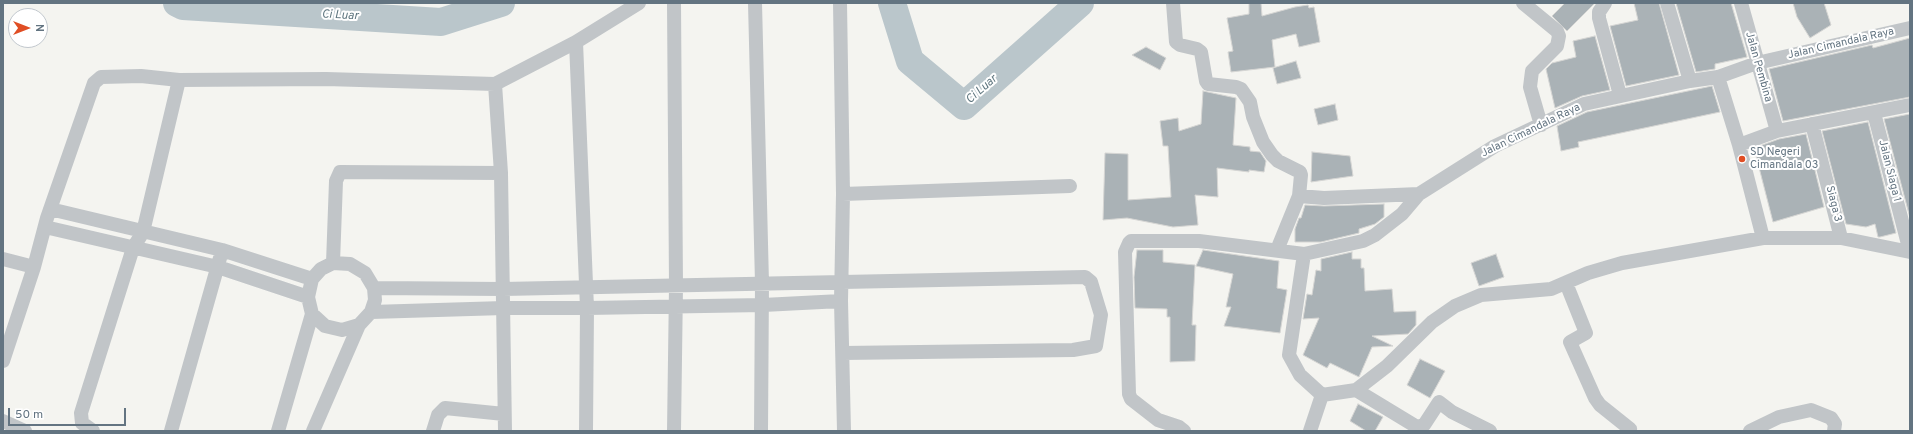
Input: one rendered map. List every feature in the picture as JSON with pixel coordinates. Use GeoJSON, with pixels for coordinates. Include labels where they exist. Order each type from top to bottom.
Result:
{"type":"FeatureCollection","features":[{"type":"Feature","properties":{"kind":"street"},"geometry":{"type":"LineString","coordinates":[[4,354],[34,267],[50,209],[94,84],[101,77],[116,76],[179,80],[326,79],[495,84],[576,42],[640,3]]}},
{"type":"Feature","properties":{"kind":"street"},"geometry":{"type":"LineString","coordinates":[[674,3],[676,286],[674,431]]}},
{"type":"Feature","properties":{"kind":"street"},"geometry":{"type":"LineString","coordinates":[[755,3],[763,305],[761,431]]}},
{"type":"Feature","properties":{"kind":"street"},"geometry":{"type":"LineString","coordinates":[[840,3],[843,194],[842,282],[840,301],[843,353],[844,431]]}},
{"type":"Feature","properties":{"kind":"street"},"geometry":{"type":"LineString","coordinates":[[1173,3],[1176,42],[1180,46],[1196,49],[1201,52],[1206,81],[1208,84],[1236,87],[1241,89],[1246,95],[1263,142],[1278,160],[1300,172],[1302,181],[1299,196],[1277,250]]}},
{"type":"Feature","properties":{"kind":"street"},"geometry":{"type":"LineString","coordinates":[[1523,3],[1557,31],[1558,36],[1557,46],[1532,72],[1530,87],[1541,125]]}},
{"type":"Feature","properties":{"kind":"street"},"geometry":{"type":"LineString","coordinates":[[1606,3],[1599,12],[1599,18],[1620,95]]}},
{"type":"Feature","properties":{"kind":"street"},"geometry":{"type":"LineString","coordinates":[[1668,3],[1690,81]]}},
{"type":"Feature","properties":{"kind":"street","name":"Jalan Pembina"},"geometry":{"type":"LineString","coordinates":[[1740,3],[1756,63],[1777,131]]}},
{"type":"Feature","properties":{"kind":"street","name":"Jalan Cimandala Raya"},"geometry":{"type":"LineString","coordinates":[[1304,254],[1350,244],[1369,238],[1389,226],[1419,194],[1495,146],[1584,104],[1620,95],[1718,77],[1756,63],[1910,28]]}},
{"type":"Feature","properties":{"kind":"street"},"geometry":{"type":"LineString","coordinates":[[576,42],[587,308],[586,431]]}},
{"type":"Feature","properties":{"kind":"street"},"geometry":{"type":"LineString","coordinates":[[1718,77],[1739,145],[1763,238]]}},
{"type":"Feature","properties":{"kind":"street"},"geometry":{"type":"LineString","coordinates":[[93,431],[82,423],[81,414],[133,248],[143,232],[179,80]]}},
{"type":"Feature","properties":{"kind":"street"},"geometry":{"type":"LineString","coordinates":[[495,84],[501,173],[505,431]]}},
{"type":"Feature","properties":{"kind":"street"},"geometry":{"type":"LineString","coordinates":[[1739,145],[1777,131],[1910,105]]}},
{"type":"Feature","properties":{"kind":"street","name":"Jalan Siaga 1"},"geometry":{"type":"LineString","coordinates":[[1874,113],[1910,252]]}},
{"type":"Feature","properties":{"kind":"street","name":"Siaga 3"},"geometry":{"type":"LineString","coordinates":[[1812,124],[1841,238]]}},
{"type":"Feature","properties":{"kind":"street"},"geometry":{"type":"LineString","coordinates":[[333,263],[336,180],[340,172],[501,173]]}},
{"type":"Feature","properties":{"kind":"street"},"geometry":{"type":"LineString","coordinates":[[843,194],[1070,186]]}},
{"type":"Feature","properties":{"kind":"street"},"geometry":{"type":"LineString","coordinates":[[1299,196],[1324,198],[1419,194]]}},
{"type":"Feature","properties":{"kind":"street"},"geometry":{"type":"LineString","coordinates":[[50,209],[222,250],[312,279]]}},
{"type":"Feature","properties":{"kind":"street"},"geometry":{"type":"LineString","coordinates":[[45,227],[218,267],[308,297]]}},
{"type":"Feature","properties":{"kind":"street"},"geometry":{"type":"LineString","coordinates":[[1184,431],[1179,427],[1158,420],[1131,399],[1129,394],[1126,247],[1132,241],[1199,241],[1304,254],[1289,355],[1300,376],[1322,395],[1356,390],[1387,366],[1432,322],[1455,306],[1481,295],[1551,289],[1588,274],[1622,263],[1763,238],[1841,238],[1910,252]]}},
{"type":"Feature","properties":{"kind":"street"},"geometry":{"type":"LineString","coordinates":[[171,431],[222,250]]}},
{"type":"Feature","properties":{"kind":"street"},"geometry":{"type":"LineString","coordinates":[[3,259],[34,267]]}},
{"type":"Feature","properties":{"kind":"street"},"geometry":{"type":"LineString","coordinates":[[278,431],[312,314],[308,297],[312,279],[321,269],[333,263],[350,264],[365,273],[374,288],[375,300],[371,312],[359,325],[313,431]]}},
{"type":"Feature","properties":{"kind":"street"},"geometry":{"type":"LineString","coordinates":[[374,288],[503,289],[1085,277],[1091,282],[1101,315],[1097,343],[1092,347],[1079,349],[843,353]]}},
{"type":"Feature","properties":{"kind":"street"},"geometry":{"type":"LineString","coordinates":[[1566,283],[1586,332],[1570,342],[1595,398],[1600,405],[1630,429],[1629,431]]}},
{"type":"Feature","properties":{"kind":"street"},"geometry":{"type":"LineString","coordinates":[[371,312],[504,308],[763,305],[840,301]]}},
{"type":"Feature","properties":{"kind":"street"},"geometry":{"type":"LineString","coordinates":[[312,314],[325,326],[342,330],[359,325]]}},
{"type":"Feature","properties":{"kind":"street"},"geometry":{"type":"LineString","coordinates":[[1356,390],[1417,427],[1424,425],[1439,402],[1452,412],[1490,431]]}},
{"type":"Feature","properties":{"kind":"street"},"geometry":{"type":"LineString","coordinates":[[1310,431],[1322,395]]}},
{"type":"Feature","properties":{"kind":"street"},"geometry":{"type":"LineString","coordinates":[[433,431],[438,415],[445,408],[504,414]]}},
{"type":"Feature","properties":{"kind":"street"},"geometry":{"type":"LineString","coordinates":[[1750,431],[1779,417],[1811,410],[1831,418],[1835,424],[1834,431]]}},
{"type":"Feature","properties":{"kind":"street"},"geometry":{"type":"LineString","coordinates":[[3,421],[26,431]]}},
{"type":"Feature","properties":{"kind":"building"},"geometry":{"type":"Polygon","coordinates":[[[1249,3],[1261,3],[1262,16],[1295,7],[1308,5],[1309,8],[1314,7],[1320,42],[1299,47],[1296,34],[1272,40],[1275,67],[1231,72],[1228,52],[1233,51],[1227,18],[1249,14],[1249,3]]]}},
{"type":"Feature","properties":{"kind":"building"},"geometry":{"type":"Polygon","coordinates":[[[1565,3],[1595,3],[1567,31],[1552,16],[1565,3]]]}},
{"type":"Feature","properties":{"kind":"building"},"geometry":{"type":"Polygon","coordinates":[[[1634,3],[1659,3],[1679,75],[1626,86],[1610,26],[1638,20],[1634,3]]]}},
{"type":"Feature","properties":{"kind":"building"},"geometry":{"type":"Polygon","coordinates":[[[1676,3],[1731,3],[1747,57],[1715,64],[1715,69],[1696,72],[1676,3]]]}},
{"type":"Feature","properties":{"kind":"building"},"geometry":{"type":"Polygon","coordinates":[[[1793,3],[1824,3],[1831,25],[1810,38],[1797,17],[1793,3]]]}},
{"type":"Feature","properties":{"kind":"building"},"geometry":{"type":"Polygon","coordinates":[[[1595,36],[1610,90],[1582,96],[1555,108],[1546,69],[1552,63],[1576,57],[1573,41],[1595,36]]]}},
{"type":"Feature","properties":{"kind":"building"},"geometry":{"type":"Polygon","coordinates":[[[1910,38],[1910,97],[1783,121],[1769,69],[1872,45],[1873,48],[1910,38]]]}},
{"type":"Feature","properties":{"kind":"building"},"geometry":{"type":"Polygon","coordinates":[[[1146,47],[1166,58],[1160,70],[1132,55],[1146,47]]]}},
{"type":"Feature","properties":{"kind":"building"},"geometry":{"type":"Polygon","coordinates":[[[1296,61],[1301,78],[1277,84],[1273,68],[1296,61]]]}},
{"type":"Feature","properties":{"kind":"building"},"geometry":{"type":"Polygon","coordinates":[[[1712,86],[1720,112],[1578,142],[1579,147],[1561,151],[1557,126],[1587,112],[1712,86]]]}},
{"type":"Feature","properties":{"kind":"building"},"geometry":{"type":"Polygon","coordinates":[[[1203,91],[1236,98],[1233,145],[1250,147],[1250,151],[1260,152],[1266,161],[1264,172],[1249,170],[1249,172],[1217,168],[1218,197],[1195,195],[1198,225],[1173,227],[1127,218],[1103,220],[1105,153],[1128,154],[1128,200],[1171,197],[1168,146],[1163,146],[1160,121],[1178,118],[1179,131],[1201,124],[1203,91]]]}},
{"type":"Feature","properties":{"kind":"building"},"geometry":{"type":"Polygon","coordinates":[[[1335,104],[1338,120],[1318,125],[1314,109],[1335,104]]]}},
{"type":"Feature","properties":{"kind":"building"},"geometry":{"type":"Polygon","coordinates":[[[1910,114],[1910,218],[1884,119],[1910,114]]]}},
{"type":"Feature","properties":{"kind":"building"},"geometry":{"type":"Polygon","coordinates":[[[1868,122],[1896,233],[1880,237],[1878,237],[1875,224],[1866,227],[1846,224],[1822,131],[1868,122]]]}},
{"type":"Feature","properties":{"kind":"building"},"geometry":{"type":"Polygon","coordinates":[[[1806,134],[1824,207],[1773,222],[1754,148],[1779,139],[1806,134]]]}},
{"type":"Feature","properties":{"kind":"building"},"geometry":{"type":"Polygon","coordinates":[[[1312,152],[1350,156],[1353,176],[1311,182],[1312,152]]]}},
{"type":"Feature","properties":{"kind":"building"},"geometry":{"type":"Polygon","coordinates":[[[1384,204],[1384,217],[1375,224],[1359,229],[1359,233],[1321,242],[1295,242],[1295,229],[1299,218],[1301,218],[1305,205],[1324,206],[1384,204]]]}},
{"type":"Feature","properties":{"kind":"building"},"geometry":{"type":"Polygon","coordinates":[[[1137,250],[1163,250],[1163,262],[1195,265],[1192,325],[1196,325],[1195,361],[1170,362],[1170,317],[1167,317],[1167,309],[1135,308],[1134,277],[1137,250]]]}},
{"type":"Feature","properties":{"kind":"building"},"geometry":{"type":"Polygon","coordinates":[[[1203,250],[1279,261],[1277,288],[1287,290],[1280,333],[1224,326],[1231,307],[1226,307],[1233,274],[1196,266],[1203,250]]]}},
{"type":"Feature","properties":{"kind":"building"},"geometry":{"type":"Polygon","coordinates":[[[1352,252],[1352,259],[1361,259],[1361,268],[1364,268],[1365,291],[1392,289],[1394,312],[1416,311],[1416,325],[1408,334],[1372,336],[1393,346],[1372,347],[1359,377],[1330,363],[1327,368],[1303,355],[1319,318],[1303,319],[1307,294],[1312,295],[1316,270],[1321,271],[1321,259],[1352,252]]]}},
{"type":"Feature","properties":{"kind":"building"},"geometry":{"type":"Polygon","coordinates":[[[1496,254],[1504,277],[1479,286],[1471,263],[1496,254]]]}},
{"type":"Feature","properties":{"kind":"building"},"geometry":{"type":"Polygon","coordinates":[[[1420,359],[1445,371],[1430,398],[1407,385],[1420,359]]]}},
{"type":"Feature","properties":{"kind":"building"},"geometry":{"type":"Polygon","coordinates":[[[1358,404],[1383,417],[1375,431],[1366,431],[1350,421],[1358,404]]]}},
{"type":"Feature","properties":{"kind":"waterway","name":"Ci Luar"},"geometry":{"type":"LineString","coordinates":[[177,3],[183,6],[441,22],[501,3]]}},
{"type":"Feature","properties":{"kind":"waterway","name":"Ci Luar"},"geometry":{"type":"LineString","coordinates":[[892,3],[910,61],[964,106],[1080,3]]}},
{"type":"Feature","properties":{"kind":"place","name":"SD Negeri Cimandala 03"},"geometry":{"type":"Point","coordinates":[1742,159]}}]}
